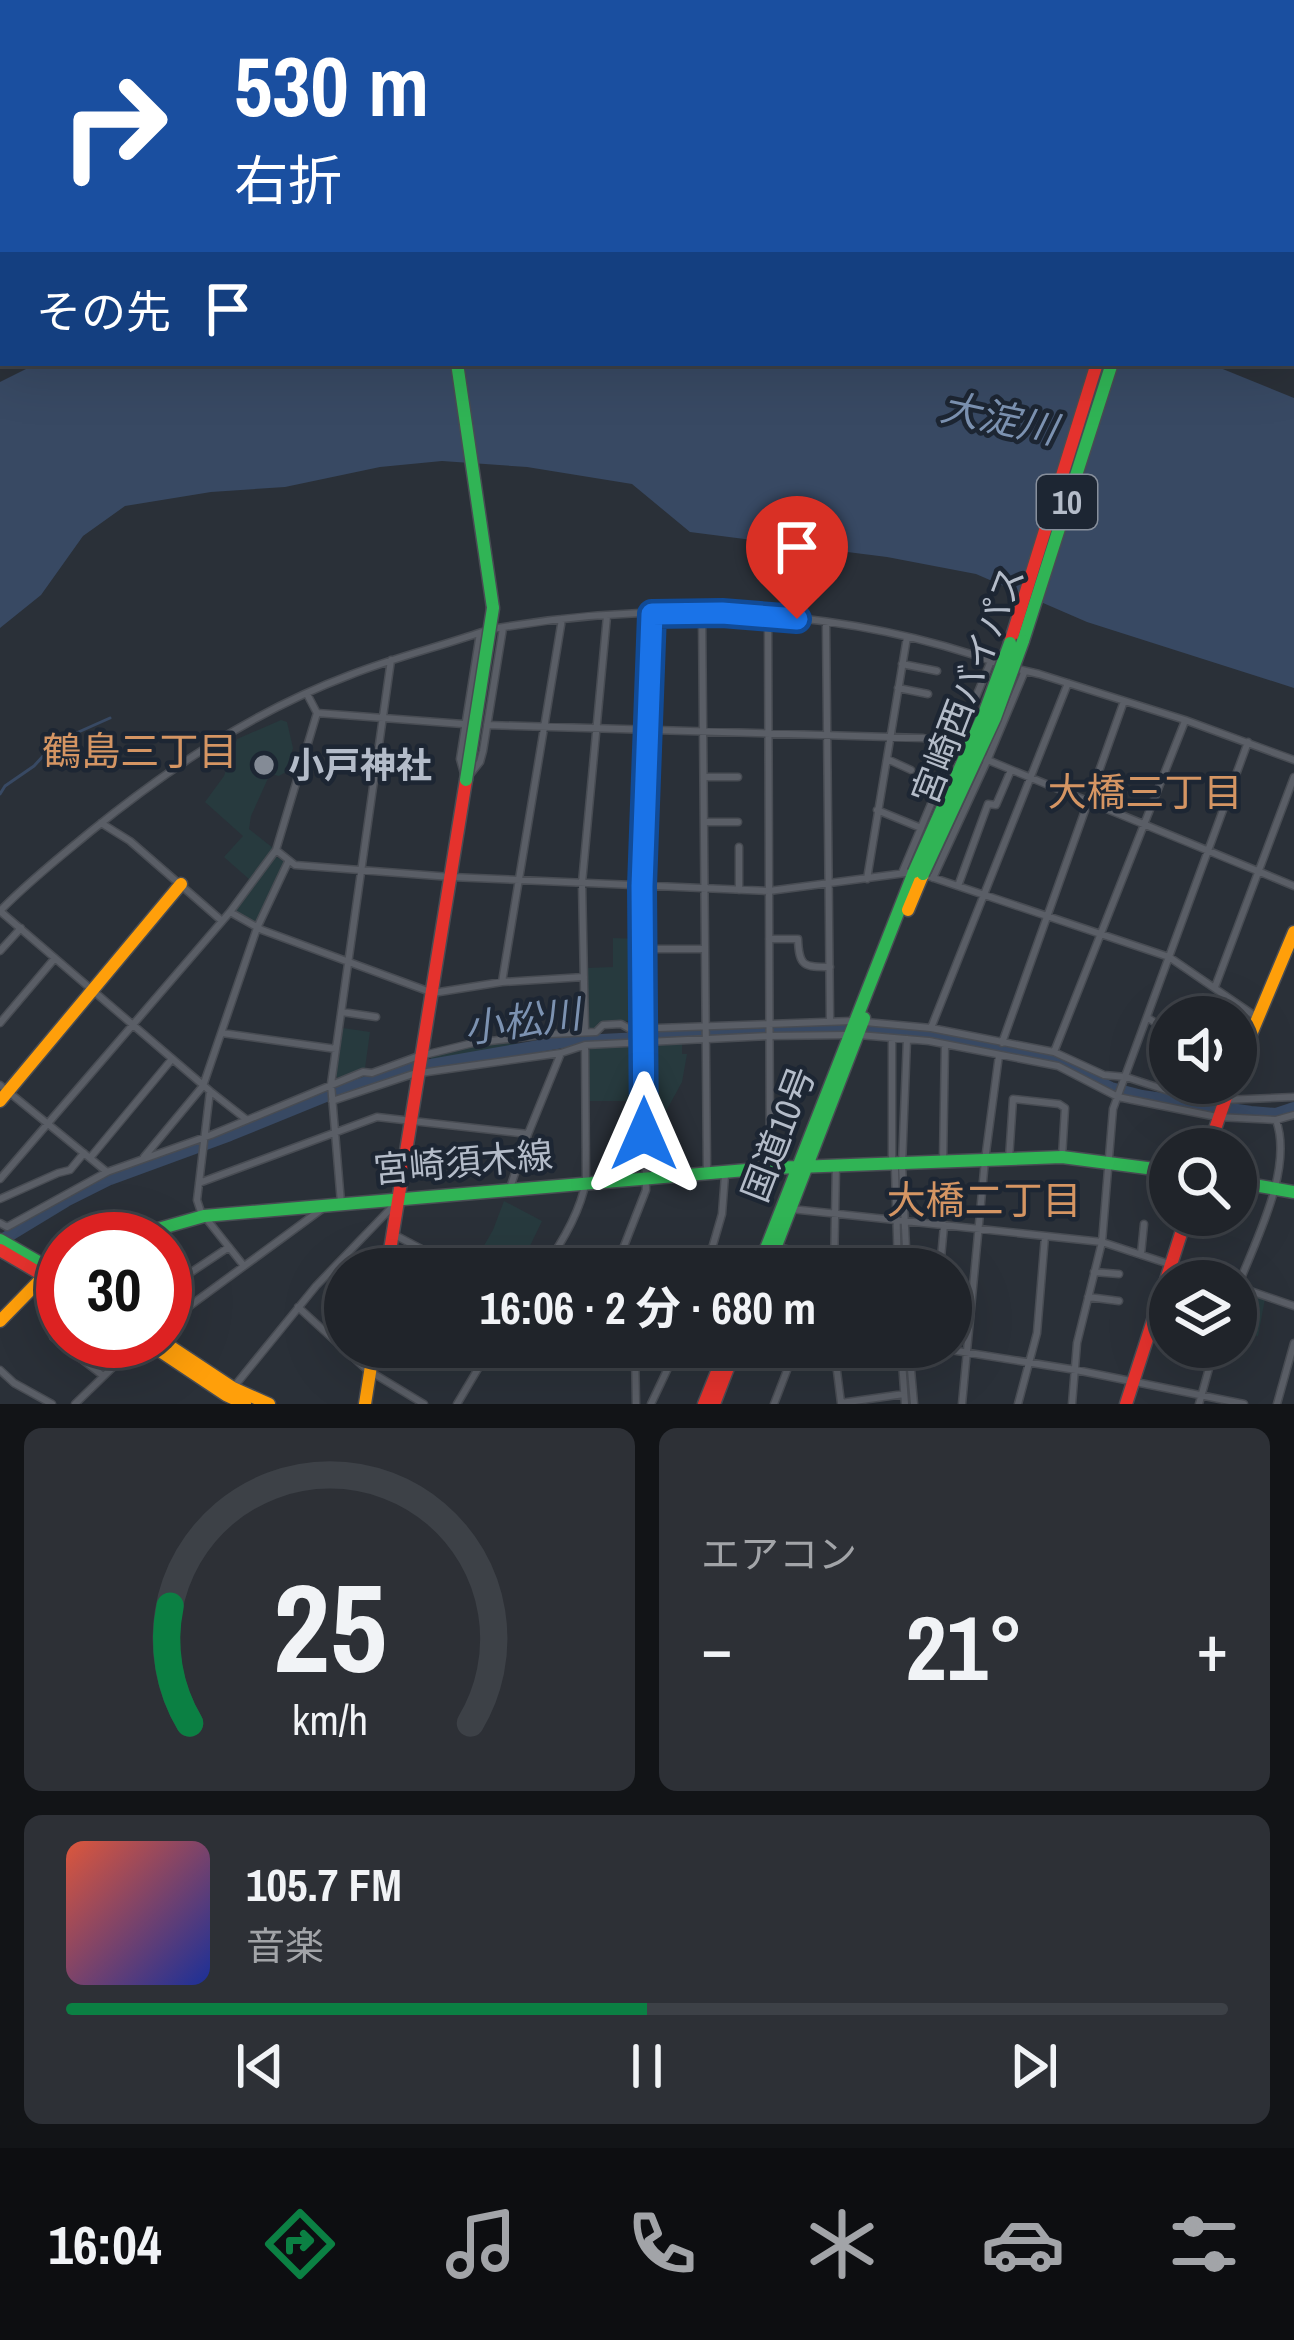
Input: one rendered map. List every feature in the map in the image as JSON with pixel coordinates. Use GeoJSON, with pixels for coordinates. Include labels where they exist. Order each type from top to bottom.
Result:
{"type":"FeatureCollection","features":[{"type":"Feature","properties":{"kind":"main road"},"geometry":{"type":"LineString","coordinates":[[391,1248],[494,608],[458,366]]}},
{"type":"Feature","properties":{"kind":"main road","name":"宮崎西バイパス"},"geometry":{"type":"LineString","coordinates":[[856,1028],[997,679],[1096,366]]}},
{"type":"Feature","properties":{"kind":"main road","name":"宮崎西バイパス"},"geometry":{"type":"LineString","coordinates":[[918,875],[995,718],[1111,366]]}},
{"type":"Feature","properties":{"kind":"main road"},"geometry":{"type":"LineString","coordinates":[[2,1092],[181,884]]}},
{"type":"Feature","properties":{"kind":"main road"},"geometry":{"type":"LineString","coordinates":[[1258,1018],[1294,932]]}},
{"type":"Feature","properties":{"kind":"main road"},"geometry":{"type":"LineString","coordinates":[[1278,970],[1294,976]]}},
{"type":"Feature","properties":{"kind":"main road","name":"国道10号"},"geometry":{"type":"LineString","coordinates":[[771,1248],[856,1028]]}},
{"type":"Feature","properties":{"kind":"main road"},"geometry":{"type":"LineString","coordinates":[[1214,1128],[1222,1104]]}},
{"type":"Feature","properties":{"kind":"main road","name":"宮崎須木線"},"geometry":{"type":"LineString","coordinates":[[192,1219],[586,1181],[803,1166],[1062,1157],[1149,1168]]}},
{"type":"Feature","properties":{"kind":"main road","name":"国道10号"},"geometry":{"type":"LineString","coordinates":[[776,1246],[803,1166]]}},
{"type":"Feature","properties":{"kind":"main road"},"geometry":{"type":"LineString","coordinates":[[1257,1186],[1294,1192]]}},
{"type":"Feature","properties":{"kind":"main road"},"geometry":{"type":"LineString","coordinates":[[2,1244],[36,1261]]}},
{"type":"Feature","properties":{"kind":"main road"},"geometry":{"type":"LineString","coordinates":[[0,1321],[36,1289]]}},
{"type":"Feature","properties":{"kind":"main road"},"geometry":{"type":"LineString","coordinates":[[1126,1404],[1149,1337]]}},
{"type":"Feature","properties":{"kind":"main road"},"geometry":{"type":"LineString","coordinates":[[192,1367],[226,1396],[269,1404]]}},
{"type":"Feature","properties":{"kind":"main road"},"geometry":{"type":"LineString","coordinates":[[183,1368],[245,1404]]}},
{"type":"Feature","properties":{"kind":"main road"},"geometry":{"type":"LineString","coordinates":[[365,1404],[371,1368]]}},
{"type":"Feature","properties":{"kind":"main road"},"geometry":{"type":"LineString","coordinates":[[704,1404],[722,1368]]}},
{"type":"Feature","properties":{"kind":"main road"},"geometry":{"type":"LineString","coordinates":[[714,1404],[725,1368]]}},
{"type":"Feature","properties":{"kind":"street"},"geometry":{"type":"LineString","coordinates":[[466,780],[480,762],[501,628],[652,614],[768,615],[907,637],[1185,720],[1294,760]]}},
{"type":"Feature","properties":{"kind":"street"},"geometry":{"type":"LineString","coordinates":[[623,1248],[646,1190],[642,886],[652,614]]}},
{"type":"Feature","properties":{"kind":"street"},"geometry":{"type":"LineString","coordinates":[[702,614],[707,1172]]}},
{"type":"Feature","properties":{"kind":"street"},"geometry":{"type":"LineString","coordinates":[[768,615],[770,1168]]}},
{"type":"Feature","properties":{"kind":"street"},"geometry":{"type":"LineString","coordinates":[[556,1248],[586,1181],[582,883],[607,616]]}},
{"type":"Feature","properties":{"kind":"street"},"geometry":{"type":"LineString","coordinates":[[502,982],[562,619]]}},
{"type":"Feature","properties":{"kind":"street"},"geometry":{"type":"LineString","coordinates":[[826,623],[830,1020]]}},
{"type":"Feature","properties":{"kind":"street"},"geometry":{"type":"LineString","coordinates":[[247,1120],[0,911],[169,770],[228,735],[307,694],[391,660],[481,633],[460,759],[466,780]]}},
{"type":"Feature","properties":{"kind":"street"},"geometry":{"type":"LineString","coordinates":[[867,879],[907,637]]}},
{"type":"Feature","properties":{"kind":"street"},"geometry":{"type":"LineString","coordinates":[[192,1304],[334,1204],[331,1084],[391,660]]}},
{"type":"Feature","properties":{"kind":"street"},"geometry":{"type":"LineString","coordinates":[[918,875],[921,828],[991,661]]}},
{"type":"Feature","properties":{"kind":"street"},"geometry":{"type":"LineString","coordinates":[[902,664],[937,671]]}},
{"type":"Feature","properties":{"kind":"street"},"geometry":{"type":"LineString","coordinates":[[918,875],[988,761],[1024,672]]}},
{"type":"Feature","properties":{"kind":"street"},"geometry":{"type":"LineString","coordinates":[[931,1028],[1068,683]]}},
{"type":"Feature","properties":{"kind":"street"},"geometry":{"type":"LineString","coordinates":[[898,688],[928,694]]}},
{"type":"Feature","properties":{"kind":"street"},"geometry":{"type":"LineString","coordinates":[[0,1178],[230,912],[276,850],[317,713],[307,694]]}},
{"type":"Feature","properties":{"kind":"street"},"geometry":{"type":"LineString","coordinates":[[972,1311],[999,1054],[1124,701]]}},
{"type":"Feature","properties":{"kind":"street"},"geometry":{"type":"LineString","coordinates":[[317,713],[464,724]]}},
{"type":"Feature","properties":{"kind":"street"},"geometry":{"type":"LineString","coordinates":[[1054,1052],[1185,720]]}},
{"type":"Feature","properties":{"kind":"street"},"geometry":{"type":"LineString","coordinates":[[487,725],[923,738],[956,747],[1294,886]]}},
{"type":"Feature","properties":{"kind":"street"},"geometry":{"type":"LineString","coordinates":[[1072,1404],[1077,1343],[1102,1242],[1113,1109],[1248,742]]}},
{"type":"Feature","properties":{"kind":"street"},"geometry":{"type":"LineString","coordinates":[[886,759],[911,770]]}},
{"type":"Feature","properties":{"kind":"street"},"geometry":{"type":"LineString","coordinates":[[958,886],[988,804],[996,805],[1011,770]]}},
{"type":"Feature","properties":{"kind":"street"},"geometry":{"type":"LineString","coordinates":[[704,777],[738,777]]}},
{"type":"Feature","properties":{"kind":"street"},"geometry":{"type":"LineString","coordinates":[[1215,989],[1294,777]]}},
{"type":"Feature","properties":{"kind":"street"},"geometry":{"type":"LineString","coordinates":[[878,810],[921,828]]}},
{"type":"Feature","properties":{"kind":"street"},"geometry":{"type":"LineString","coordinates":[[704,822],[738,822]]}},
{"type":"Feature","properties":{"kind":"street"},"geometry":{"type":"LineString","coordinates":[[101,824],[130,842],[222,921]]}},
{"type":"Feature","properties":{"kind":"street"},"geometry":{"type":"LineString","coordinates":[[739,847],[739,890]]}},
{"type":"Feature","properties":{"kind":"street"},"geometry":{"type":"LineString","coordinates":[[276,850],[296,865],[705,889],[769,891],[918,875],[1169,957],[1258,1018]]}},
{"type":"Feature","properties":{"kind":"street"},"geometry":{"type":"LineString","coordinates":[[244,1266],[197,1200],[207,1089],[257,928],[288,862]]}},
{"type":"Feature","properties":{"kind":"street"},"geometry":{"type":"LineString","coordinates":[[230,912],[257,928],[433,993],[502,982],[584,977]]}},
{"type":"Feature","properties":{"kind":"street"},"geometry":{"type":"LineString","coordinates":[[0,951],[21,928]]}},
{"type":"Feature","properties":{"kind":"street"},"geometry":{"type":"LineString","coordinates":[[769,940],[799,939],[799,956],[805,965],[830,968]]}},
{"type":"Feature","properties":{"kind":"street"},"geometry":{"type":"LineString","coordinates":[[643,950],[704,949]]}},
{"type":"Feature","properties":{"kind":"street"},"geometry":{"type":"LineString","coordinates":[[0,1022],[55,958]]}},
{"type":"Feature","properties":{"kind":"street"},"geometry":{"type":"LineString","coordinates":[[342,1012],[376,1016]]}},
{"type":"Feature","properties":{"kind":"street"},"geometry":{"type":"LineString","coordinates":[[332,1101],[473,1043],[596,1032],[603,1025],[621,1024],[630,1029],[830,1020],[892,1038],[1058,1066],[1118,1097],[1276,1120],[1294,1114]]}},
{"type":"Feature","properties":{"kind":"street"},"geometry":{"type":"LineString","coordinates":[[510,1188],[561,1054],[585,1045],[856,1028],[931,1028],[1054,1052],[1104,1075],[1220,1109],[1294,1097]]}},
{"type":"Feature","properties":{"kind":"street"},"geometry":{"type":"LineString","coordinates":[[222,1033],[336,1049]]}},
{"type":"Feature","properties":{"kind":"street"},"geometry":{"type":"LineString","coordinates":[[892,1038],[902,1248]]}},
{"type":"Feature","properties":{"kind":"street"},"geometry":{"type":"LineString","coordinates":[[897,1165],[907,1039]]}},
{"type":"Feature","properties":{"kind":"street"},"geometry":{"type":"LineString","coordinates":[[943,1163],[945,1045]]}},
{"type":"Feature","properties":{"kind":"street"},"geometry":{"type":"LineString","coordinates":[[0,1223],[7,1227],[107,1172],[206,1137],[331,1084],[421,1067],[561,1054]]}},
{"type":"Feature","properties":{"kind":"street"},"geometry":{"type":"LineString","coordinates":[[0,1199],[70,1170],[173,1059]]}},
{"type":"Feature","properties":{"kind":"street"},"geometry":{"type":"LineString","coordinates":[[144,1158],[207,1089]]}},
{"type":"Feature","properties":{"kind":"street"},"geometry":{"type":"LineString","coordinates":[[2,1092],[107,1172]]}},
{"type":"Feature","properties":{"kind":"street"},"geometry":{"type":"LineString","coordinates":[[1009,1160],[1013,1100],[1065,1108],[1062,1157]]}},
{"type":"Feature","properties":{"kind":"street"},"geometry":{"type":"LineString","coordinates":[[199,1183],[377,1117],[528,1134]]}},
{"type":"Feature","properties":{"kind":"street"},"geometry":{"type":"LineString","coordinates":[[1247,1260],[1282,1156],[1276,1120]]}},
{"type":"Feature","properties":{"kind":"street"},"geometry":{"type":"LineString","coordinates":[[834,1248],[836,1166]]}},
{"type":"Feature","properties":{"kind":"street"},"geometry":{"type":"LineString","coordinates":[[712,1248],[722,1214],[725,1171]]}},
{"type":"Feature","properties":{"kind":"street"},"geometry":{"type":"LineString","coordinates":[[226,1396],[298,1307],[400,1198]]}},
{"type":"Feature","properties":{"kind":"street"},"geometry":{"type":"LineString","coordinates":[[791,1209],[1102,1242],[1160,1260]]}},
{"type":"Feature","properties":{"kind":"street"},"geometry":{"type":"LineString","coordinates":[[1141,1254],[1144,1224]]}},
{"type":"Feature","properties":{"kind":"street"},"geometry":{"type":"LineString","coordinates":[[942,1248],[944,1225]]}},
{"type":"Feature","properties":{"kind":"street"},"geometry":{"type":"LineString","coordinates":[[393,1234],[419,1248]]}},
{"type":"Feature","properties":{"kind":"street"},"geometry":{"type":"LineString","coordinates":[[1018,1404],[1031,1362],[1045,1236]]}},
{"type":"Feature","properties":{"kind":"street"},"geometry":{"type":"LineString","coordinates":[[776,1246],[784,1248]]}},
{"type":"Feature","properties":{"kind":"street"},"geometry":{"type":"LineString","coordinates":[[192,1272],[229,1247]]}},
{"type":"Feature","properties":{"kind":"street"},"geometry":{"type":"LineString","coordinates":[[1094,1272],[1118,1274]]}},
{"type":"Feature","properties":{"kind":"street"},"geometry":{"type":"LineString","coordinates":[[1257,1295],[1294,1306]]}},
{"type":"Feature","properties":{"kind":"street"},"geometry":{"type":"LineString","coordinates":[[1088,1298],[1119,1301]]}},
{"type":"Feature","properties":{"kind":"street"},"geometry":{"type":"LineString","coordinates":[[298,1307],[370,1372],[424,1404]]}},
{"type":"Feature","properties":{"kind":"street"},"geometry":{"type":"LineString","coordinates":[[1277,1404],[1294,1343]]}},
{"type":"Feature","properties":{"kind":"street"},"geometry":{"type":"LineString","coordinates":[[972,1353],[1135,1382],[1201,1400],[1244,1404]]}},
{"type":"Feature","properties":{"kind":"street"},"geometry":{"type":"LineString","coordinates":[[93,1368],[102,1375]]}},
{"type":"Feature","properties":{"kind":"street"},"geometry":{"type":"LineString","coordinates":[[74,1404],[110,1368]]}},
{"type":"Feature","properties":{"kind":"street"},"geometry":{"type":"LineString","coordinates":[[457,1404],[478,1368]]}},
{"type":"Feature","properties":{"kind":"street"},"geometry":{"type":"LineString","coordinates":[[635,1368],[636,1404]]}},
{"type":"Feature","properties":{"kind":"street"},"geometry":{"type":"LineString","coordinates":[[651,1404],[668,1368]]}},
{"type":"Feature","properties":{"kind":"street"},"geometry":{"type":"LineString","coordinates":[[774,1404],[788,1368]]}},
{"type":"Feature","properties":{"kind":"street"},"geometry":{"type":"LineString","coordinates":[[837,1368],[841,1404],[904,1394]]}},
{"type":"Feature","properties":{"kind":"street"},"geometry":{"type":"LineString","coordinates":[[905,1368],[904,1394],[910,1404]]}},
{"type":"Feature","properties":{"kind":"street"},"geometry":{"type":"LineString","coordinates":[[907,1368],[910,1404]]}},
{"type":"Feature","properties":{"kind":"street"},"geometry":{"type":"LineString","coordinates":[[962,1404],[966,1368]]}},
{"type":"Feature","properties":{"kind":"street"},"geometry":{"type":"LineString","coordinates":[[1201,1400],[1209,1368]]}},
{"type":"Feature","properties":{"kind":"street"},"geometry":{"type":"LineString","coordinates":[[0,1370],[52,1404]]}},
{"type":"Feature","properties":{"kind":"green space"},"geometry":{"type":"Polygon","coordinates":[[[281,720],[287,722],[293,748],[286,772],[270,774],[251,816],[249,829],[273,848],[250,880],[224,857],[243,836],[205,802],[224,776],[237,739],[281,720]]]}},
{"type":"Feature","properties":{"kind":"green space"},"geometry":{"type":"Polygon","coordinates":[[[275,856],[285,862],[254,922],[235,911],[275,856]]]}},
{"type":"Feature","properties":{"kind":"green space"},"geometry":{"type":"Polygon","coordinates":[[[613,938],[640,939],[641,1025],[598,1023],[594,1031],[588,1029],[587,968],[613,967],[613,938]]]}},
{"type":"Feature","properties":{"kind":"green space"},"geometry":{"type":"Polygon","coordinates":[[[343,1028],[370,1032],[365,1068],[338,1078],[336,1076],[343,1028]]]}},
{"type":"Feature","properties":{"kind":"green space"},"geometry":{"type":"Polygon","coordinates":[[[515,1040],[518,1057],[429,1071],[431,1057],[473,1044],[515,1040]]]}},
{"type":"Feature","properties":{"kind":"green space"},"geometry":{"type":"Polygon","coordinates":[[[682,1043],[682,1054],[687,1054],[682,1082],[664,1115],[646,1115],[647,1044],[682,1043]]]}},
{"type":"Feature","properties":{"kind":"green space"},"geometry":{"type":"Polygon","coordinates":[[[639,1045],[642,1101],[588,1101],[588,1051],[639,1045]]]}},
{"type":"Feature","properties":{"kind":"green space"},"geometry":{"type":"Polygon","coordinates":[[[504,1201],[542,1221],[529,1248],[483,1248],[504,1201]]]}},
{"type":"Feature","properties":{"kind":"green space"},"geometry":{"type":"Polygon","coordinates":[[[1257,1297],[1265,1299],[1257,1336],[1257,1297]]]}},
{"type":"Feature","properties":{"kind":"water","name":"大淀川"},"geometry":{"type":"Polygon","coordinates":[[[32,366],[1215,366],[1294,398],[1294,688],[1087,622],[976,574],[887,557],[690,532],[632,484],[527,467],[442,461],[380,467],[285,487],[211,492],[125,506],[83,536],[41,595],[0,628],[0,382],[32,366]]]}},
{"type":"Feature","properties":{"kind":"waterway"},"geometry":{"type":"LineString","coordinates":[[0,794],[56,742],[110,718]]}},
{"type":"Feature","properties":{"kind":"waterway","name":"小松川"},"geometry":{"type":"LineString","coordinates":[[0,1241],[110,1179],[326,1096],[402,1070],[562,1042],[838,1028],[913,1033],[1060,1063],[1111,1088],[1142,1096],[1276,1114],[1294,1108]]}},
{"type":"Feature","properties":{"kind":"traffic: fast"},"geometry":{"type":"LineString","coordinates":[[457,366],[493,608]]}},
{"type":"Feature","properties":{"kind":"traffic: fast"},"geometry":{"type":"LineString","coordinates":[[1023,641],[1111,366]]}},
{"type":"Feature","properties":{"kind":"traffic: fast"},"geometry":{"type":"LineString","coordinates":[[466,780],[493,608]]}},
{"type":"Feature","properties":{"kind":"traffic: fast"},"geometry":{"type":"LineString","coordinates":[[923,874],[995,718],[1023,641]]}},
{"type":"Feature","properties":{"kind":"traffic: fast"},"geometry":{"type":"LineString","coordinates":[[914,872],[1010,643]]}},
{"type":"Feature","properties":{"kind":"traffic: fast"},"geometry":{"type":"LineString","coordinates":[[766,1248],[914,872]]}},
{"type":"Feature","properties":{"kind":"traffic: fast"},"geometry":{"type":"LineString","coordinates":[[775,1248],[864,1018]]}},
{"type":"Feature","properties":{"kind":"traffic: fast"},"geometry":{"type":"LineString","coordinates":[[192,1219],[770,1168],[1062,1157],[1149,1168]]}},
{"type":"Feature","properties":{"kind":"traffic: fast"},"geometry":{"type":"LineString","coordinates":[[1257,1186],[1294,1192]]}},
{"type":"Feature","properties":{"kind":"traffic: fast"},"geometry":{"type":"LineString","coordinates":[[0,1240],[36,1261]]}},
{"type":"Feature","properties":{"kind":"traffic: slow"},"geometry":{"type":"LineString","coordinates":[[908,910],[923,874]]}},
{"type":"Feature","properties":{"kind":"traffic: slow"},"geometry":{"type":"LineString","coordinates":[[0,1101],[181,884]]}},
{"type":"Feature","properties":{"kind":"traffic: slow"},"geometry":{"type":"LineString","coordinates":[[1257,1020],[1294,932]]}},
{"type":"Feature","properties":{"kind":"traffic: slow"},"geometry":{"type":"LineString","coordinates":[[0,1321],[36,1284]]}},
{"type":"Feature","properties":{"kind":"traffic: slow"},"geometry":{"type":"LineString","coordinates":[[192,1361],[233,1388],[269,1404]]}},
{"type":"Feature","properties":{"kind":"traffic: slow"},"geometry":{"type":"LineString","coordinates":[[186,1368],[245,1404]]}},
{"type":"Feature","properties":{"kind":"traffic: slow"},"geometry":{"type":"LineString","coordinates":[[365,1404],[371,1368]]}},
{"type":"Feature","properties":{"kind":"traffic: jam"},"geometry":{"type":"LineString","coordinates":[[1010,643],[1096,366]]}},
{"type":"Feature","properties":{"kind":"traffic: jam"},"geometry":{"type":"LineString","coordinates":[[390,1248],[466,780]]}},
{"type":"Feature","properties":{"kind":"traffic: jam"},"geometry":{"type":"LineString","coordinates":[[1215,1128],[1224,1104]]}},
{"type":"Feature","properties":{"kind":"traffic: jam"},"geometry":{"type":"LineString","coordinates":[[1126,1404],[1180,1236]]}},
{"type":"Feature","properties":{"kind":"traffic: jam"},"geometry":{"type":"LineString","coordinates":[[0,1250],[36,1271]]}},
{"type":"Feature","properties":{"kind":"traffic: jam"},"geometry":{"type":"LineString","coordinates":[[704,1404],[719,1368]]}},
{"type":"Feature","properties":{"kind":"traffic: jam"},"geometry":{"type":"LineString","coordinates":[[714,1404],[728,1368]]}},
{"type":"Feature","properties":{"kind":"place","name":"小戸神社"},"geometry":{"type":"Point","coordinates":[264,765]}},
{"type":"Feature","properties":{"kind":"district","name":"鶴島三丁目"},"geometry":{"type":"Point","coordinates":[140,751]}},
{"type":"Feature","properties":{"kind":"district","name":"大橋三丁目"},"geometry":{"type":"Point","coordinates":[1145,792]}},
{"type":"Feature","properties":{"kind":"district","name":"大橋二丁目"},"geometry":{"type":"Point","coordinates":[984,1200]}},
{"type":"Feature","properties":{"kind":"route"},"geometry":{"type":"LineString","coordinates":[[644,1134],[642,886],[652,614],[797,619]]}}]}
